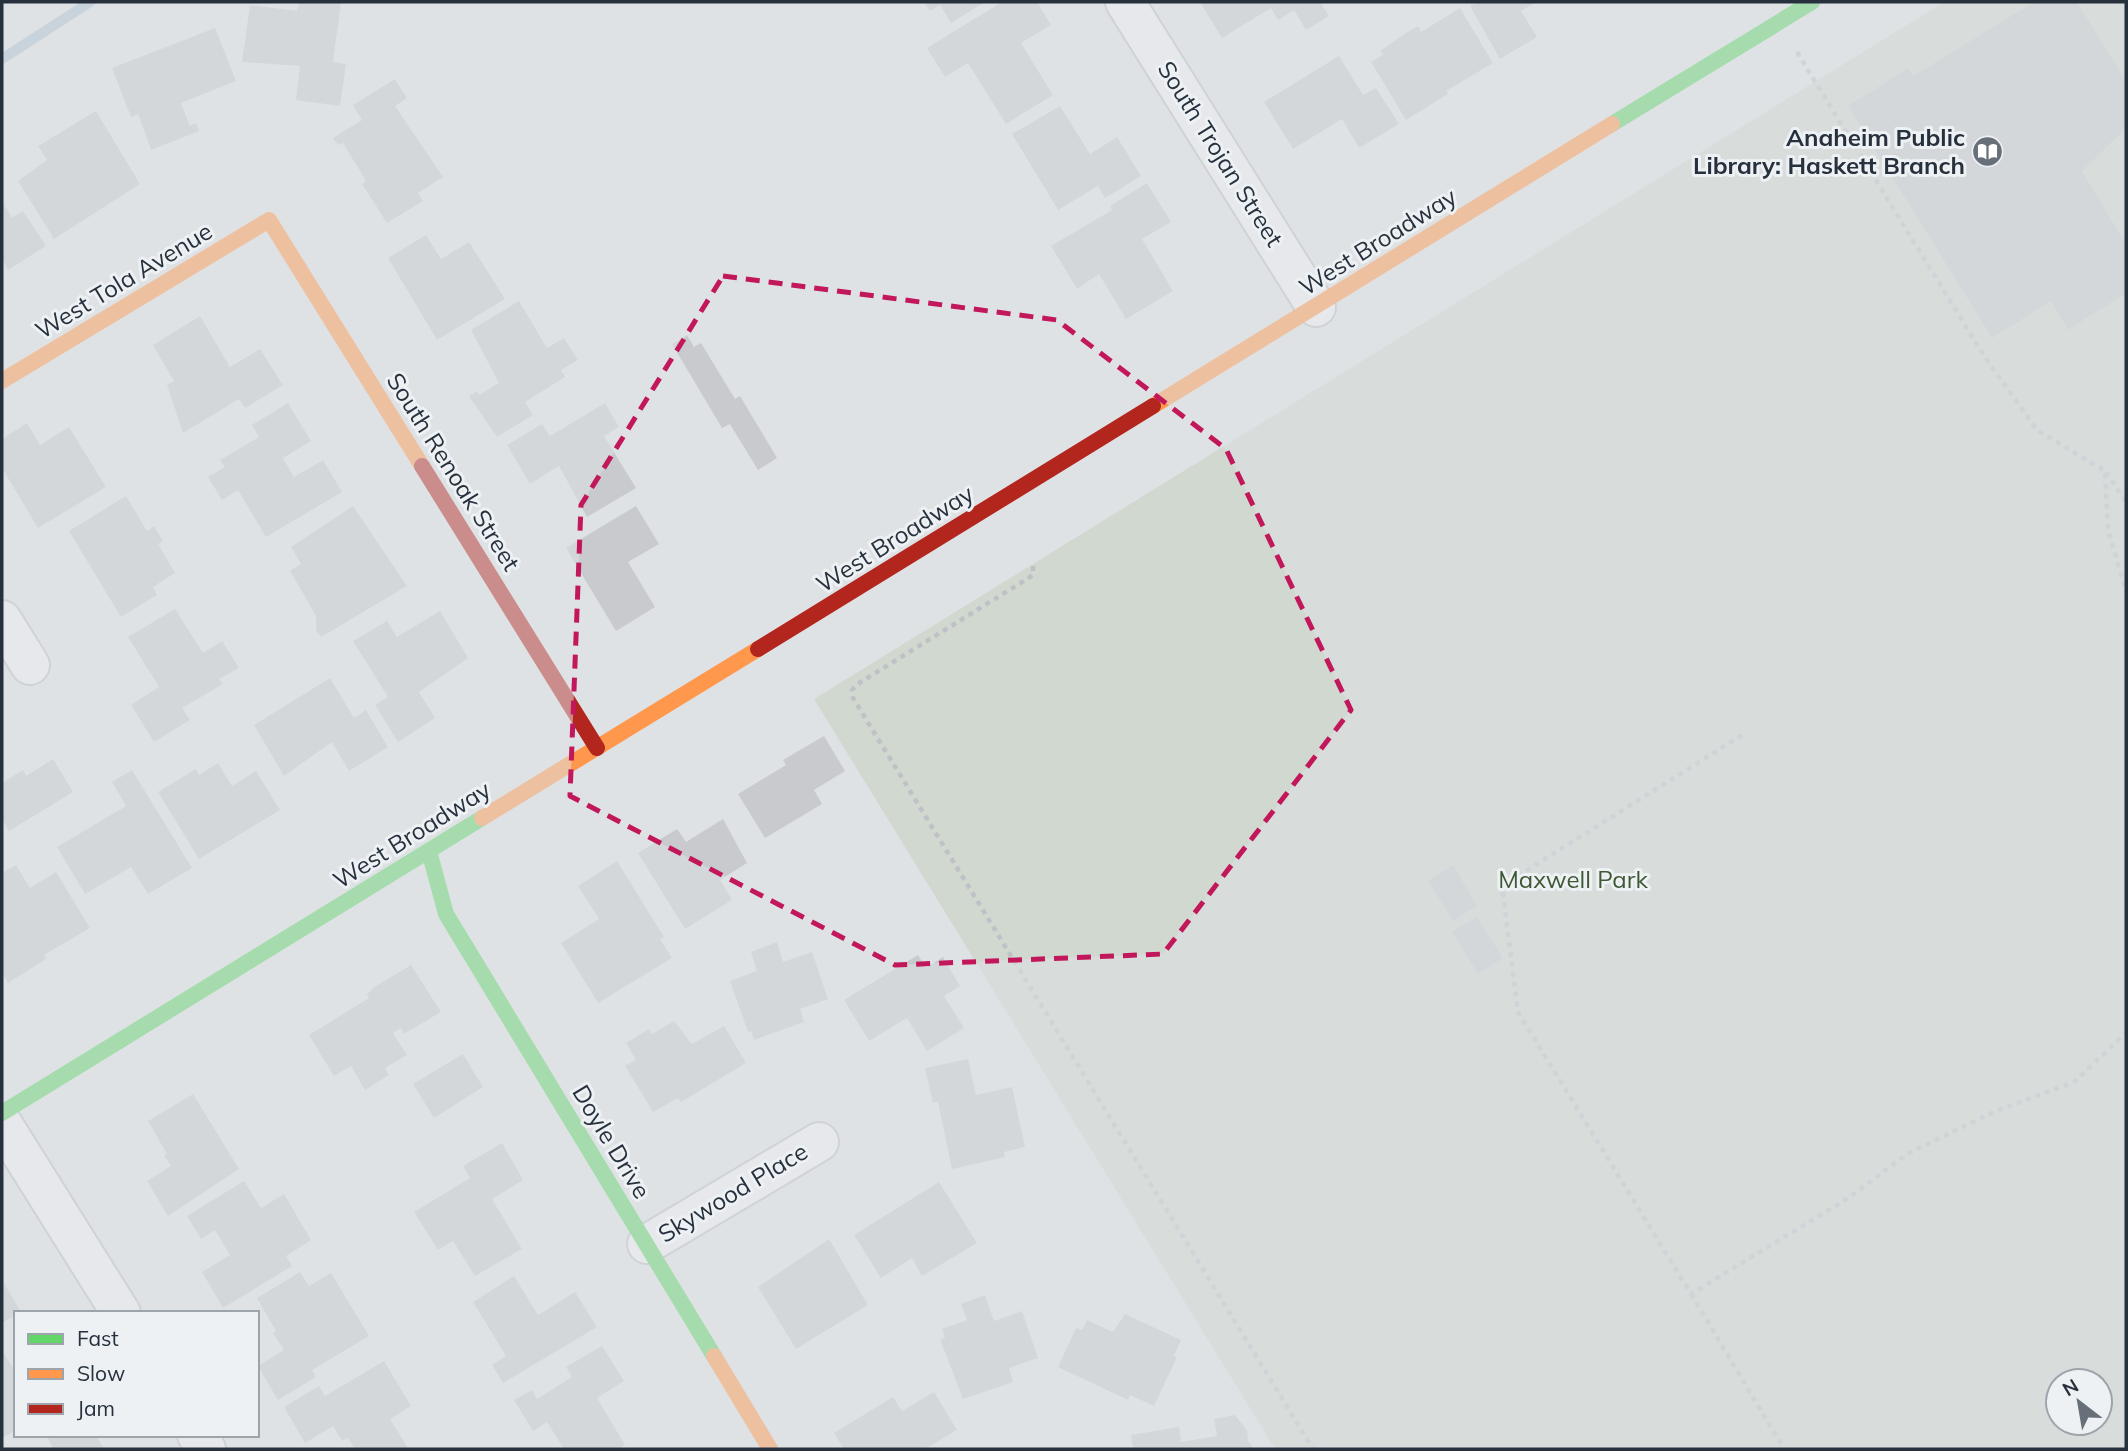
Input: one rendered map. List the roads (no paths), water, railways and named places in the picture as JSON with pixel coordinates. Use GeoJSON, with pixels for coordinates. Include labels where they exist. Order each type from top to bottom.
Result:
{"type":"FeatureCollection","features":[{"type":"Feature","properties":{"kind":"main road","name":"West Broadway"},"geometry":{"type":"LineString","coordinates":[[2,1114],[1812,2]]}},
{"type":"Feature","properties":{"kind":"main road","name":"West Tola Avenue"},"geometry":{"type":"LineString","coordinates":[[2,381],[269,220]]}},
{"type":"Feature","properties":{"kind":"main road","name":"South Renoak Street"},"geometry":{"type":"LineString","coordinates":[[269,220],[597,748]]}},
{"type":"Feature","properties":{"kind":"main road","name":"Doyle Drive"},"geometry":{"type":"LineString","coordinates":[[429,851],[446,914],[770,1449]]}},
{"type":"Feature","properties":{"kind":"street","name":"South Trojan Street"},"geometry":{"type":"LineString","coordinates":[[1125,2],[1316,307]]}},
{"type":"Feature","properties":{"kind":"street"},"geometry":{"type":"LineString","coordinates":[[2,620],[30,665]]}},
{"type":"Feature","properties":{"kind":"street"},"geometry":{"type":"LineString","coordinates":[[2,1123],[120,1311]]}},
{"type":"Feature","properties":{"kind":"street","name":"Skywood Place"},"geometry":{"type":"LineString","coordinates":[[646,1244],[819,1142]]}},
{"type":"Feature","properties":{"kind":"waterway"},"geometry":{"type":"LineString","coordinates":[[2,59],[90,2]]}},
{"type":"Feature","properties":{"kind":"place","name":"Anaheim Public Library: Haskett Branch"},"geometry":{"type":"Point","coordinates":[1988,152]}},
{"type":"Feature","properties":{"kind":"park label","name":"Maxwell Park"},"geometry":{"type":"Point","coordinates":[1573,880]}}]}
